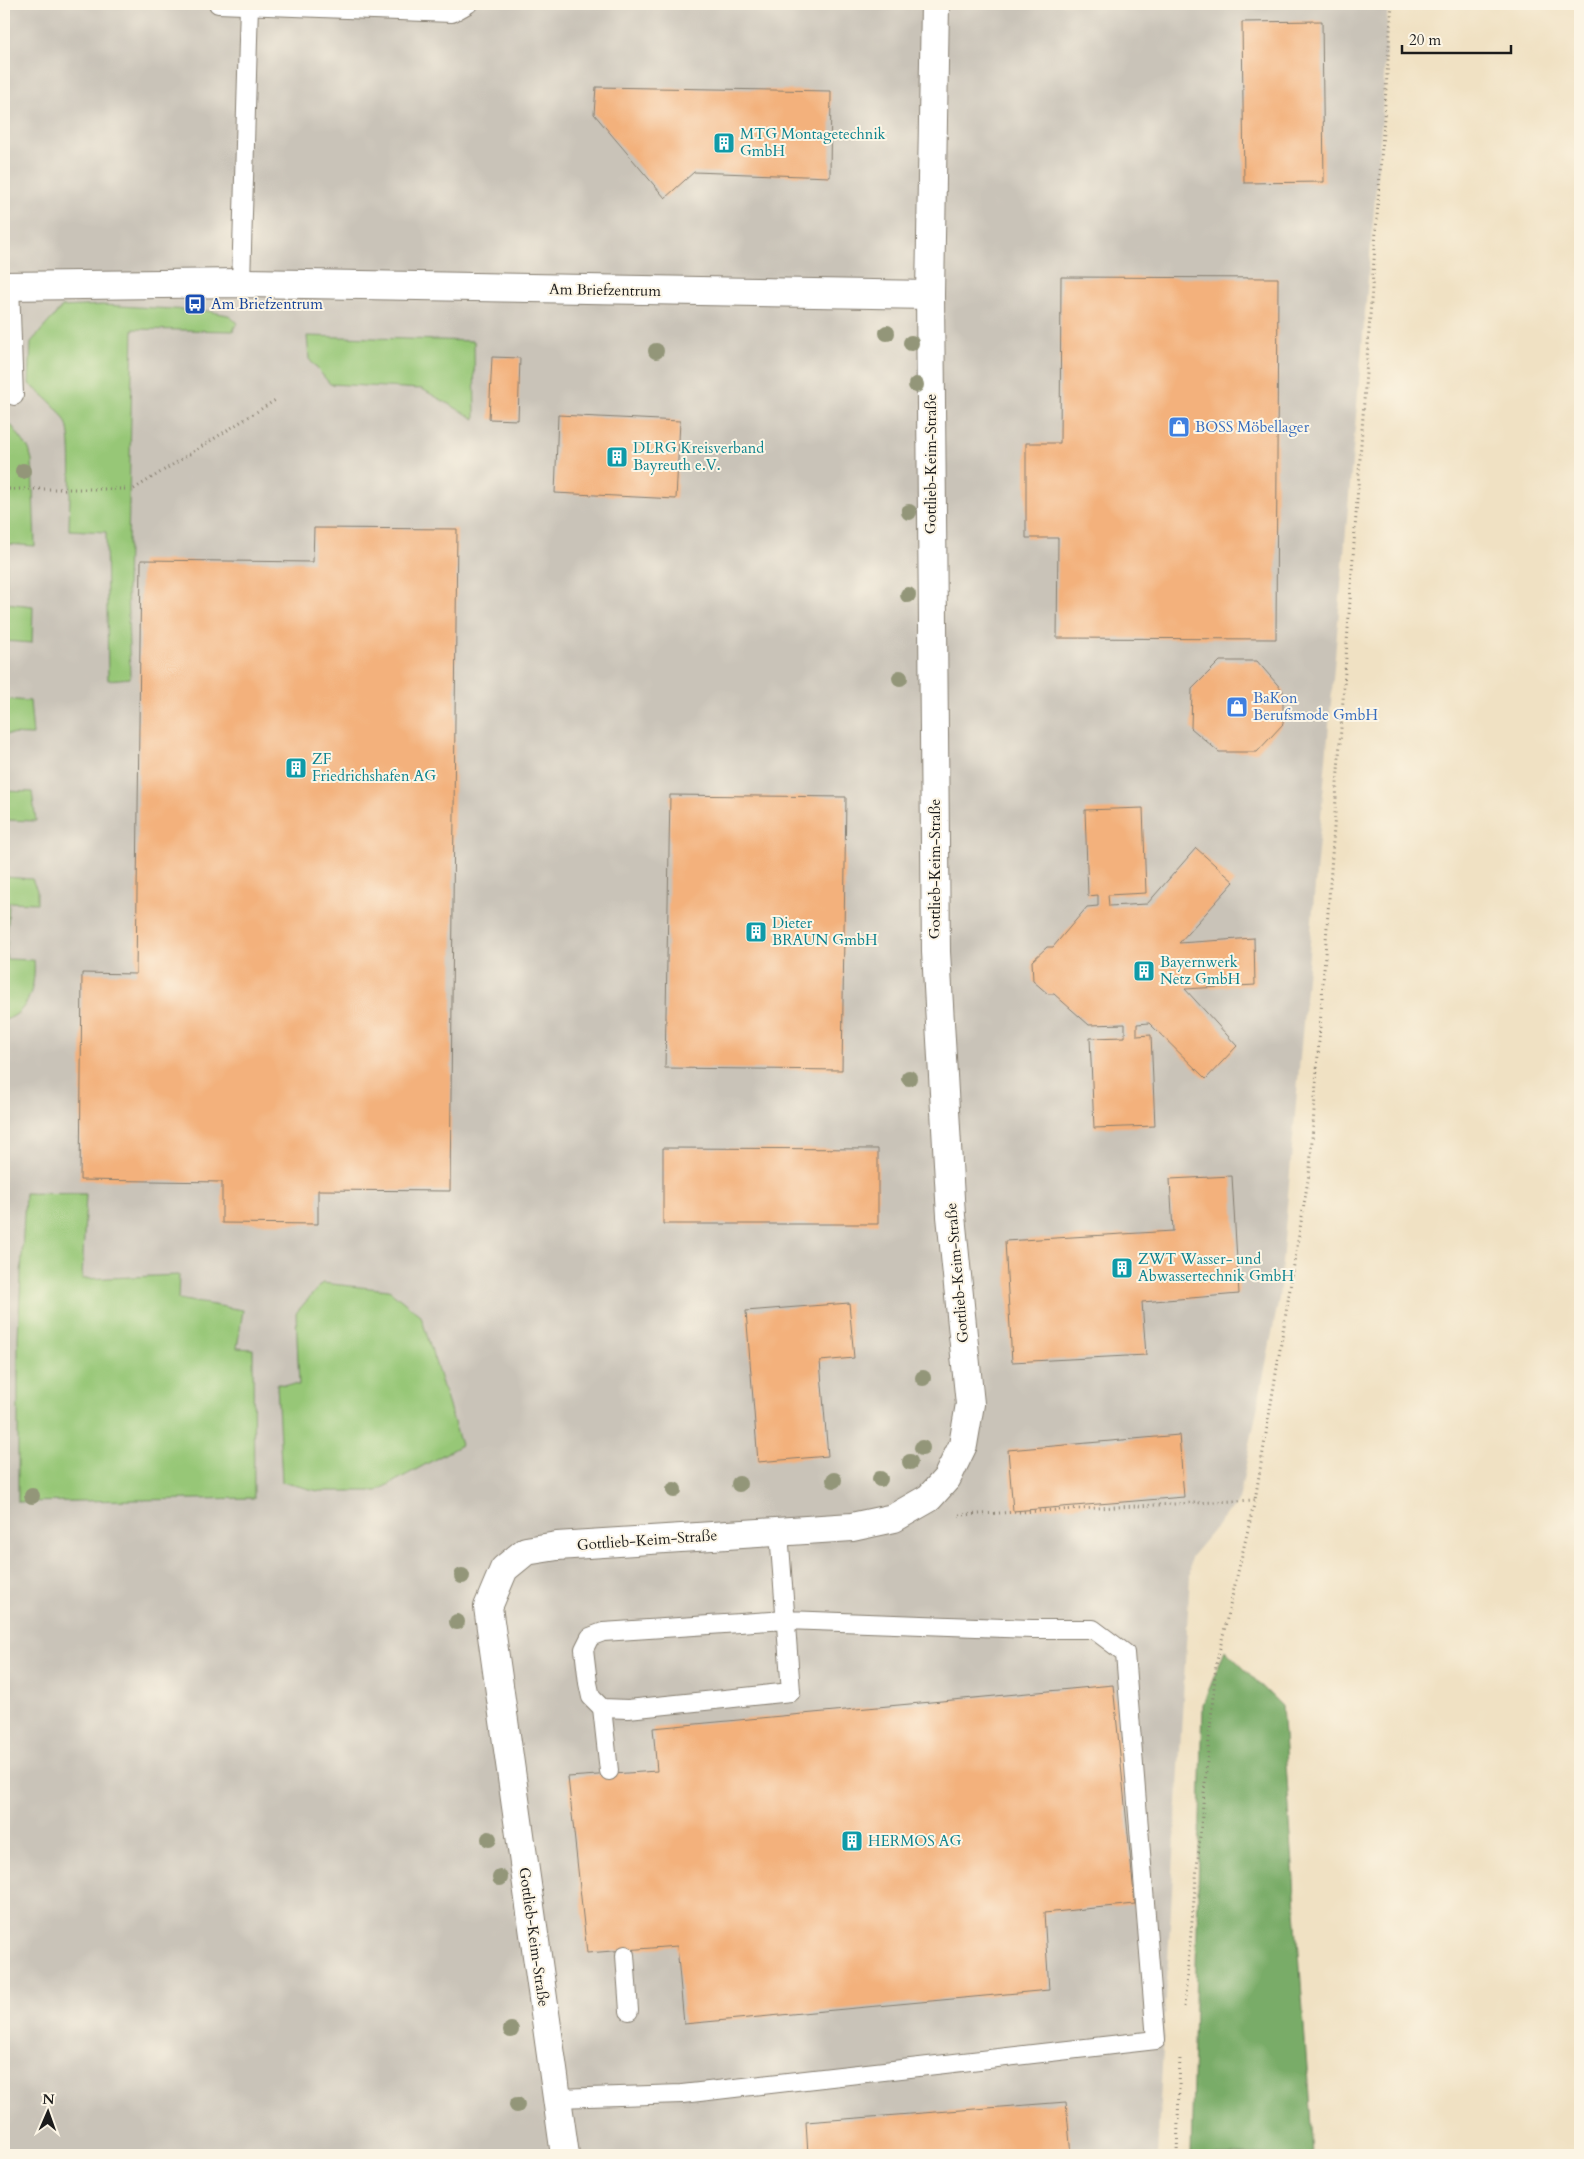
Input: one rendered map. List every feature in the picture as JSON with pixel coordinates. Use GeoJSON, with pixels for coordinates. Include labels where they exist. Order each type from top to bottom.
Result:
{"type":"FeatureCollection","features":[{"type":"Feature","properties":{"kind":"street","name":"Gottlieb-Keim-Straße"},"geometry":{"type":"LineString","coordinates":[[565,2155],[488,1607],[504,1569],[526,1551],[557,1546],[852,1527],[894,1518],[929,1498],[947,1478],[963,1445],[970,1404],[951,1216],[936,952],[930,295],[935,4]]}},
{"type":"Feature","properties":{"kind":"street","name":"Am Briefzentrum"},"geometry":{"type":"LineString","coordinates":[[6,285],[241,283],[930,295]]}},
{"type":"Feature","properties":{"kind":"lane"},"geometry":{"type":"LineString","coordinates":[[218,4],[452,13],[468,4]]}},
{"type":"Feature","properties":{"kind":"lane"},"geometry":{"type":"LineString","coordinates":[[241,283],[249,5]]}},
{"type":"Feature","properties":{"kind":"lane"},"geometry":{"type":"LineString","coordinates":[[6,285],[14,396]]}},
{"type":"Feature","properties":{"kind":"lane"},"geometry":{"type":"LineString","coordinates":[[557,2098],[682,2094],[1156,2040],[1125,1653],[1093,1629],[1032,1629],[786,1620],[603,1632],[590,1637],[584,1649],[591,1698],[602,1708],[628,1709],[792,1692],[786,1620],[779,1532]]}},
{"type":"Feature","properties":{"kind":"lane"},"geometry":{"type":"LineString","coordinates":[[602,1708],[609,1770]]}},
{"type":"Feature","properties":{"kind":"lane"},"geometry":{"type":"LineString","coordinates":[[625,1955],[629,2011]]}},
{"type":"Feature","properties":{"kind":"path"},"geometry":{"type":"LineString","coordinates":[[1184,2009],[1216,1665],[1255,1500],[1310,1168],[1392,4]]}},
{"type":"Feature","properties":{"kind":"path"},"geometry":{"type":"LineString","coordinates":[[4,489],[134,490],[277,399]]}},
{"type":"Feature","properties":{"kind":"path"},"geometry":{"type":"LineString","coordinates":[[952,1515],[1255,1500]]}},
{"type":"Feature","properties":{"kind":"path"},"geometry":{"type":"LineString","coordinates":[[1177,2155],[1180,2048]]}},
{"type":"Feature","properties":{"kind":"shaded area"},"geometry":{"type":"Polygon","coordinates":[[[4,4],[1388,4],[1382,118],[1279,1298],[1239,1500],[1191,1557],[1157,2155],[4,2155],[4,4]]]}},
{"type":"Feature","properties":{"kind":"green space"},"geometry":{"type":"Polygon","coordinates":[[[102,305],[207,311],[228,315],[237,323],[233,331],[133,329],[127,588],[130,678],[108,680],[106,532],[69,530],[70,443],[66,422],[54,406],[29,384],[31,342],[62,307],[102,305]]]}},
{"type":"Feature","properties":{"kind":"green space"},"geometry":{"type":"Polygon","coordinates":[[[307,336],[474,341],[475,419],[422,389],[330,384],[309,359],[307,336]]]}},
{"type":"Feature","properties":{"kind":"green space"},"geometry":{"type":"Polygon","coordinates":[[[4,424],[12,426],[29,449],[32,460],[35,546],[7,544],[6,603],[33,606],[32,643],[4,641],[4,424]]]}},
{"type":"Feature","properties":{"kind":"green space"},"geometry":{"type":"Polygon","coordinates":[[[4,699],[30,701],[33,735],[5,734],[4,758],[4,699]]]}},
{"type":"Feature","properties":{"kind":"green space"},"geometry":{"type":"Polygon","coordinates":[[[4,791],[32,792],[36,821],[7,820],[5,877],[32,879],[37,890],[37,903],[9,902],[6,959],[34,960],[34,979],[25,1005],[13,1017],[4,1020],[4,791]]]}},
{"type":"Feature","properties":{"kind":"green space"},"geometry":{"type":"Polygon","coordinates":[[[25,1193],[86,1194],[82,1279],[179,1275],[178,1299],[243,1310],[237,1348],[253,1349],[254,1498],[18,1502],[18,1337],[25,1193]]]}},
{"type":"Feature","properties":{"kind":"green space"},"geometry":{"type":"Polygon","coordinates":[[[322,1283],[389,1290],[421,1316],[461,1445],[377,1491],[318,1491],[282,1482],[277,1384],[299,1385],[296,1313],[322,1283]]]}},
{"type":"Feature","properties":{"kind":"green space"},"geometry":{"type":"Polygon","coordinates":[[[1225,1650],[1282,1706],[1313,2155],[1191,2155],[1203,1704],[1225,1650]]]}},
{"type":"Feature","properties":{"kind":"building"},"geometry":{"type":"Polygon","coordinates":[[[1322,21],[1324,182],[1244,183],[1242,22],[1322,21]]]}},
{"type":"Feature","properties":{"kind":"building","name":"MTG Montagetechnik GmbH"},"geometry":{"type":"Polygon","coordinates":[[[596,87],[831,91],[830,177],[694,172],[665,198],[594,114],[596,87]]]}},
{"type":"Feature","properties":{"kind":"building"},"geometry":{"type":"Polygon","coordinates":[[[1061,277],[1278,278],[1276,639],[1057,638],[1058,538],[1026,538],[1026,443],[1060,443],[1061,277]]]}},
{"type":"Feature","properties":{"kind":"building"},"geometry":{"type":"Polygon","coordinates":[[[492,357],[520,358],[518,420],[489,419],[492,357]]]}},
{"type":"Feature","properties":{"kind":"building","name":"DLRG Kreisverband Bayreuth e.V."},"geometry":{"type":"Polygon","coordinates":[[[558,415],[680,421],[676,499],[555,493],[558,415]]]}},
{"type":"Feature","properties":{"kind":"building","name":"ZF Friedrichshafen AG"},"geometry":{"type":"Polygon","coordinates":[[[314,528],[457,529],[450,1191],[318,1190],[318,1224],[222,1223],[222,1182],[80,1180],[82,973],[136,974],[141,560],[313,562],[314,528]]]}},
{"type":"Feature","properties":{"kind":"building","name":"BaKon Berufsmode GmbH"},"geometry":{"type":"Polygon","coordinates":[[[1220,661],[1257,661],[1283,691],[1283,724],[1257,752],[1219,752],[1191,728],[1192,689],[1220,661]]]}},
{"type":"Feature","properties":{"kind":"building","name":"Dieter BRAUN GmbH"},"geometry":{"type":"Polygon","coordinates":[[[670,795],[846,797],[842,1070],[665,1068],[670,795]]]}},
{"type":"Feature","properties":{"kind":"building","name":"Bayernwerk Netz GmbH"},"geometry":{"type":"Polygon","coordinates":[[[1143,808],[1146,893],[1108,895],[1109,906],[1147,904],[1196,848],[1234,882],[1179,943],[1254,938],[1255,985],[1185,989],[1237,1046],[1206,1079],[1149,1023],[1137,1024],[1137,1036],[1151,1035],[1155,1126],[1094,1128],[1090,1038],[1125,1037],[1125,1024],[1089,1025],[1054,994],[1048,994],[1033,981],[1032,961],[1047,947],[1053,947],[1087,907],[1098,906],[1098,895],[1088,896],[1085,810],[1143,808]]]}},
{"type":"Feature","properties":{"kind":"building"},"geometry":{"type":"Polygon","coordinates":[[[663,1148],[878,1149],[878,1224],[663,1224],[663,1148]]]}},
{"type":"Feature","properties":{"kind":"building","name":"ZWT Wasser- und Abwassertechnik GmbH"},"geometry":{"type":"Polygon","coordinates":[[[1232,1176],[1239,1294],[1142,1302],[1146,1355],[1012,1362],[1005,1241],[1173,1231],[1170,1179],[1232,1176]]]}},
{"type":"Feature","properties":{"kind":"building"},"geometry":{"type":"Polygon","coordinates":[[[849,1303],[854,1358],[820,1361],[828,1456],[758,1462],[746,1311],[849,1303]]]}},
{"type":"Feature","properties":{"kind":"building"},"geometry":{"type":"Polygon","coordinates":[[[1179,1435],[1184,1497],[1013,1511],[1008,1450],[1179,1435]]]}},
{"type":"Feature","properties":{"kind":"building","name":"HERMOS AG"},"geometry":{"type":"Polygon","coordinates":[[[1113,1685],[1135,1904],[1044,1913],[1049,1990],[684,2024],[677,1946],[587,1953],[568,1777],[657,1771],[653,1728],[1113,1685]]]}},
{"type":"Feature","properties":{"kind":"building"},"geometry":{"type":"Polygon","coordinates":[[[1066,2102],[1071,2155],[808,2155],[806,2122],[1066,2102]]]}},
{"type":"Feature","properties":{"kind":"place","name":"MTG Montagetechnik GmbH"},"geometry":{"type":"Point","coordinates":[724,143]}},
{"type":"Feature","properties":{"kind":"place","name":"Am Briefzentrum"},"geometry":{"type":"Point","coordinates":[195,304]}},
{"type":"Feature","properties":{"kind":"place","name":"BOSS Möbellager"},"geometry":{"type":"Point","coordinates":[1179,427]}},
{"type":"Feature","properties":{"kind":"place","name":"DLRG Kreisverband Bayreuth e.V."},"geometry":{"type":"Point","coordinates":[617,457]}},
{"type":"Feature","properties":{"kind":"place","name":"BaKon Berufsmode GmbH"},"geometry":{"type":"Point","coordinates":[1237,707]}},
{"type":"Feature","properties":{"kind":"place","name":"ZF Friedrichshafen AG"},"geometry":{"type":"Point","coordinates":[296,768]}},
{"type":"Feature","properties":{"kind":"place","name":"Dieter BRAUN GmbH"},"geometry":{"type":"Point","coordinates":[756,932]}},
{"type":"Feature","properties":{"kind":"place","name":"Bayernwerk Netz GmbH"},"geometry":{"type":"Point","coordinates":[1144,971]}},
{"type":"Feature","properties":{"kind":"place","name":"ZWT Wasser- und Abwassertechnik GmbH"},"geometry":{"type":"Point","coordinates":[1122,1268]}},
{"type":"Feature","properties":{"kind":"place","name":"HERMOS AG"},"geometry":{"type":"Point","coordinates":[852,1841]}}]}
